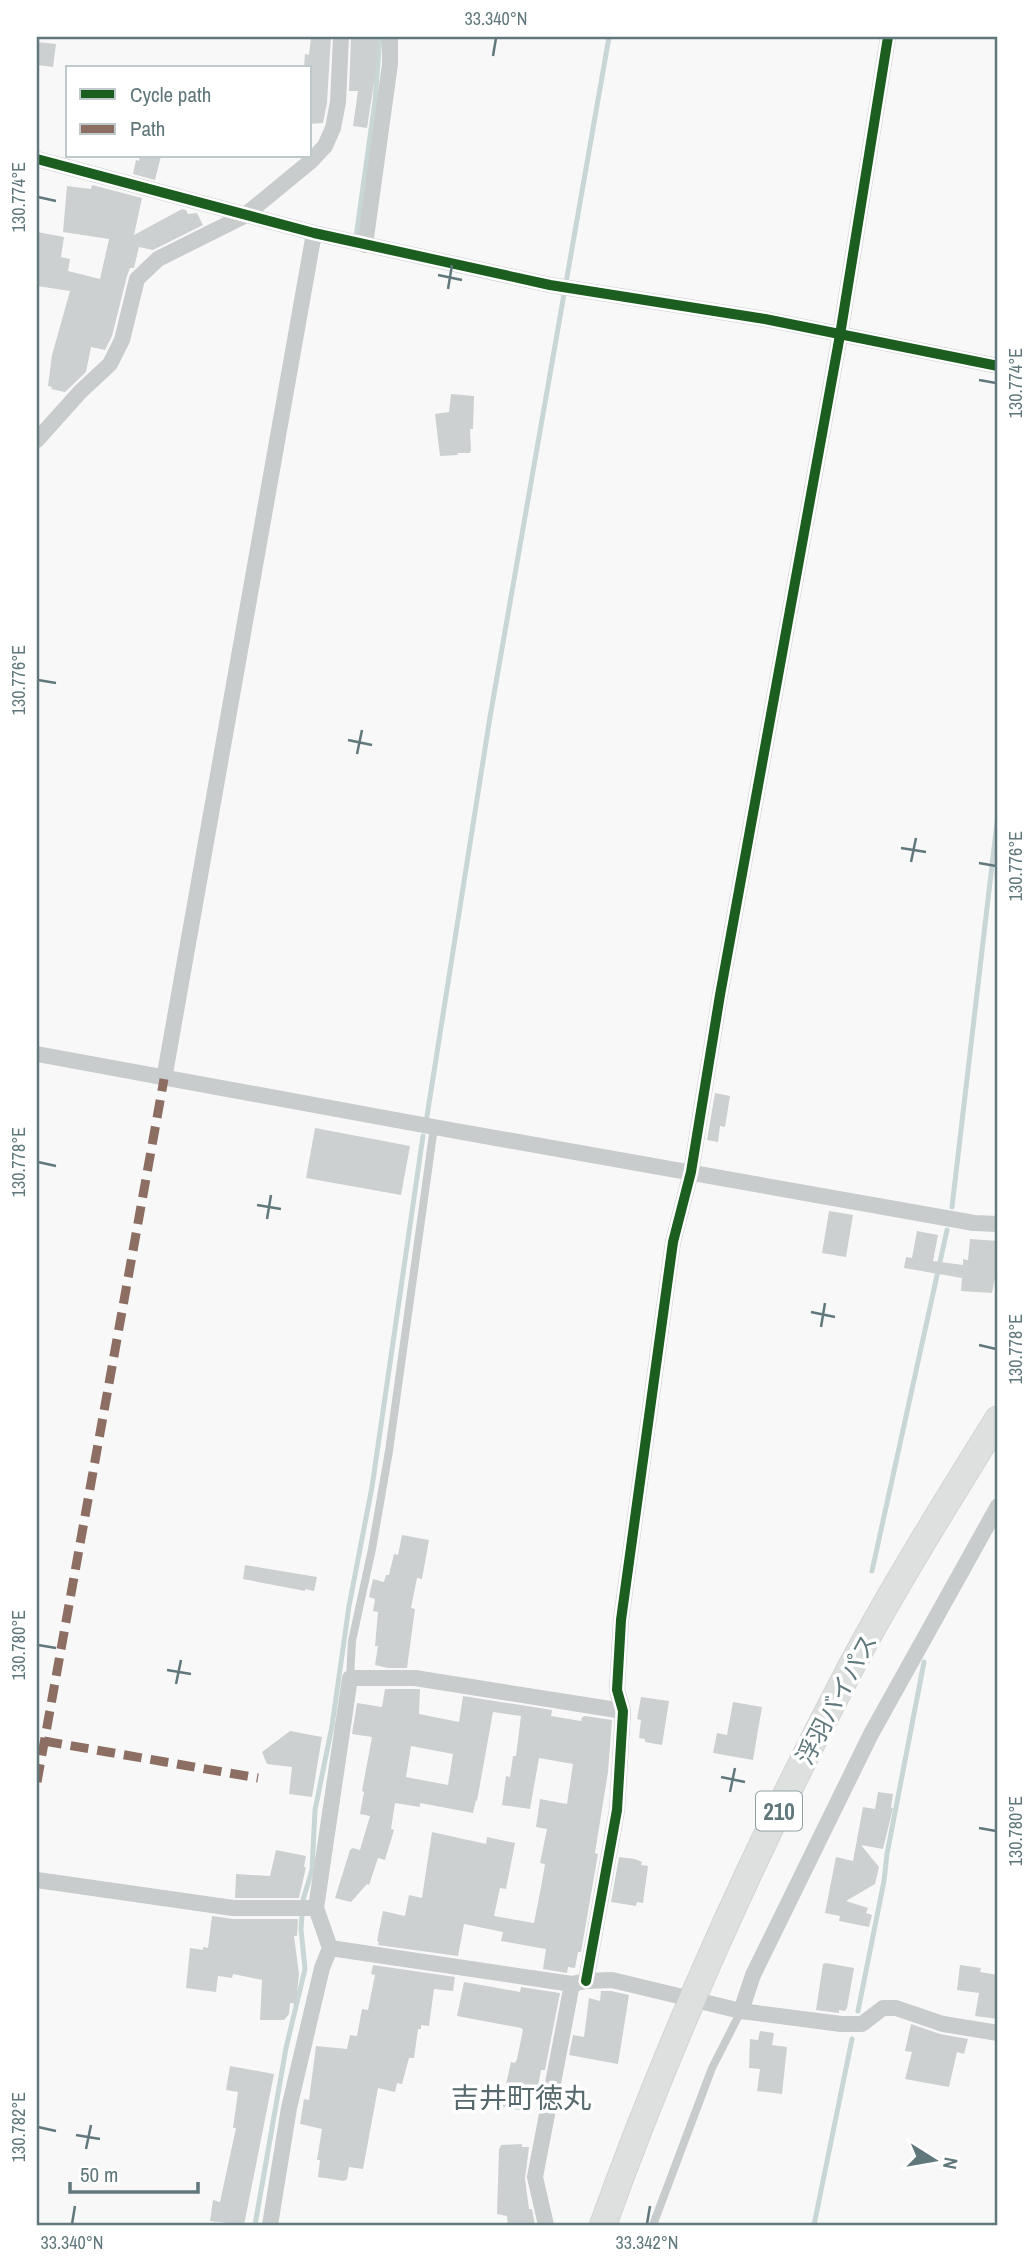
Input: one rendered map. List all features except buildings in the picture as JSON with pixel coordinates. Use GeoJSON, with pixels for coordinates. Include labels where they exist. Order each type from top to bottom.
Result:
{"type":"FeatureCollection","features":[{"type":"Feature","properties":{"kind":"highway","name":"浮羽バイパス"},"geometry":{"type":"LineString","coordinates":[[603,2225],[692,1998],[772,1824],[853,1663],[998,1419]]}},
{"type":"Feature","properties":{"kind":"street"},"geometry":{"type":"LineString","coordinates":[[37,440],[80,392],[110,364],[122,340],[137,279],[158,259],[244,216],[312,161],[325,146],[333,128],[338,102],[341,37]]}},
{"type":"Feature","properties":{"kind":"street"},"geometry":{"type":"LineString","coordinates":[[365,245],[390,64],[390,37]]}},
{"type":"Feature","properties":{"kind":"street"},"geometry":{"type":"LineString","coordinates":[[546,2225],[536,2177],[617,1810],[623,1711],[617,1690],[621,1620],[673,1242],[691,1172],[720,995],[840,335],[888,37]]}},
{"type":"Feature","properties":{"kind":"street"},"geometry":{"type":"LineString","coordinates":[[37,159],[244,216],[550,285],[765,319],[998,366]]}},
{"type":"Feature","properties":{"kind":"street"},"geometry":{"type":"LineString","coordinates":[[164,1079],[314,233]]}},
{"type":"Feature","properties":{"kind":"street"},"geometry":{"type":"LineString","coordinates":[[37,1054],[434,1128],[974,1223],[998,1224]]}},
{"type":"Feature","properties":{"kind":"street"},"geometry":{"type":"LineString","coordinates":[[741,2011],[753,1975],[871,1734],[998,1506]]}},
{"type":"Feature","properties":{"kind":"street"},"geometry":{"type":"LineString","coordinates":[[270,2225],[289,2108],[322,1968],[330,1948],[312,1908],[349,1678],[415,1678],[623,1711]]}},
{"type":"Feature","properties":{"kind":"street"},"geometry":{"type":"LineString","coordinates":[[37,1880],[233,1908],[312,1908]]}},
{"type":"Feature","properties":{"kind":"street"},"geometry":{"type":"LineString","coordinates":[[330,1948],[579,1982],[612,1980],[741,2011],[862,2024],[883,2008],[896,2008],[943,2024],[998,2033]]}},
{"type":"Feature","properties":{"kind":"lane"},"geometry":{"type":"LineString","coordinates":[[349,1678],[352,1641],[372,1549],[388,1451],[434,1128]]}},
{"type":"Feature","properties":{"kind":"lane"},"geometry":{"type":"LineString","coordinates":[[653,2225],[712,2068],[741,2011]]}},
{"type":"Feature","properties":{"kind":"waterway"},"geometry":{"type":"LineString","coordinates":[[356,237],[375,101],[380,37]]}},
{"type":"Feature","properties":{"kind":"waterway"},"geometry":{"type":"LineString","coordinates":[[427,1116],[490,717],[609,37]]}},
{"type":"Feature","properties":{"kind":"waterway"},"geometry":{"type":"LineString","coordinates":[[952,1207],[998,814]]}},
{"type":"Feature","properties":{"kind":"waterway"},"geometry":{"type":"LineString","coordinates":[[255,2225],[286,2048],[305,1969],[301,1929],[303,1900],[312,1870],[315,1810],[332,1726],[349,1606],[372,1487],[423,1136]]}},
{"type":"Feature","properties":{"kind":"waterway"},"geometry":{"type":"LineString","coordinates":[[872,1571],[947,1230]]}},
{"type":"Feature","properties":{"kind":"waterway"},"geometry":{"type":"LineString","coordinates":[[858,2011],[924,1662]]}},
{"type":"Feature","properties":{"kind":"waterway"},"geometry":{"type":"LineString","coordinates":[[814,2225],[852,2039]]}},
{"type":"Feature","properties":{"kind":"marked path"},"geometry":{"type":"LineString","coordinates":[[37,1782],[164,1079]]}},
{"type":"Feature","properties":{"kind":"marked path"},"geometry":{"type":"LineString","coordinates":[[44,1741],[258,1778]]}},
{"type":"Feature","properties":{"kind":"cycle path"},"geometry":{"type":"LineString","coordinates":[[586,1981],[617,1810],[623,1711],[617,1690],[621,1620],[673,1242],[691,1172],[720,995],[840,335],[888,37]]}},
{"type":"Feature","properties":{"kind":"cycle path"},"geometry":{"type":"LineString","coordinates":[[37,159],[314,233],[550,285],[765,319],[998,366]]}},
{"type":"Feature","properties":{"kind":"district","name":"吉井町徳丸"},"geometry":{"type":"Point","coordinates":[521,2098]}}]}
